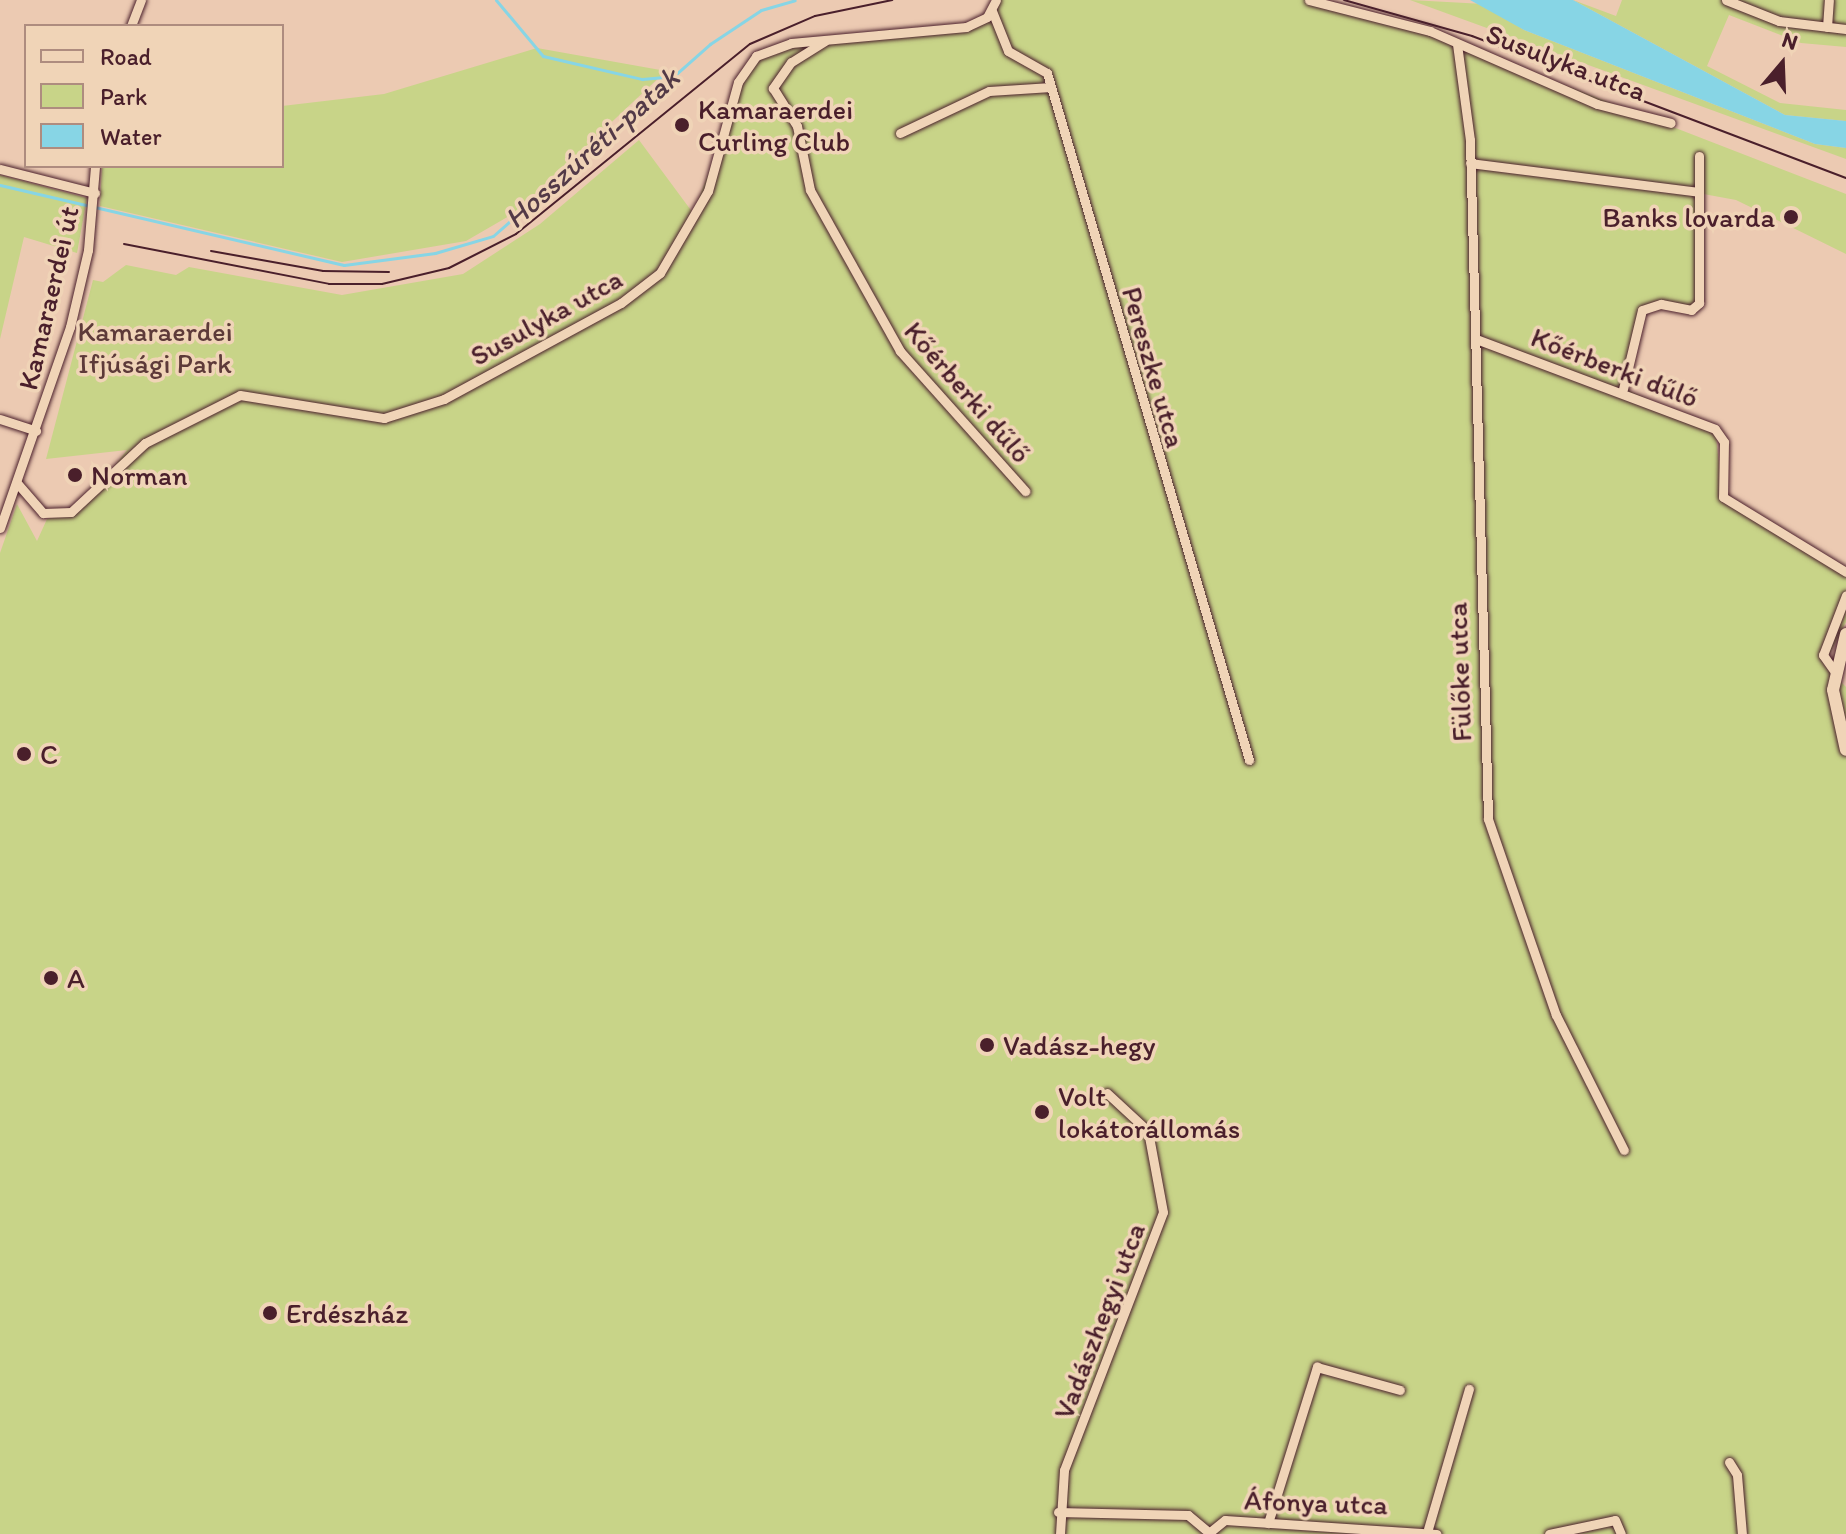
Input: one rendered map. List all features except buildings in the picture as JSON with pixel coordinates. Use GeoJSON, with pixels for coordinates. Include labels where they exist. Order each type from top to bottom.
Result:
{"type":"FeatureCollection","features":[{"type":"Feature","properties":{"kind":"main road"},"geometry":{"type":"LineString","coordinates":[[1846,634],[1835,672],[1835,717],[1846,750]]}},
{"type":"Feature","properties":{"kind":"street"},"geometry":{"type":"LineString","coordinates":[[132,24],[141,0]]}},
{"type":"Feature","properties":{"kind":"street"},"geometry":{"type":"LineString","coordinates":[[992,11],[996,0]]}},
{"type":"Feature","properties":{"kind":"street","name":"Susulyka utca"},"geometry":{"type":"LineString","coordinates":[[1309,0],[1405,23],[1597,104],[1671,123]]}},
{"type":"Feature","properties":{"kind":"street"},"geometry":{"type":"LineString","coordinates":[[1726,0],[1779,21],[1846,29]]}},
{"type":"Feature","properties":{"kind":"street"},"geometry":{"type":"LineString","coordinates":[[1827,27],[1829,0]]}},
{"type":"Feature","properties":{"kind":"street","name":"Susulyka utca"},"geometry":{"type":"LineString","coordinates":[[17,483],[43,513],[71,512],[129,454],[230,397],[260,393],[368,417],[409,413],[609,309],[660,273],[685,239],[708,191],[747,65],[778,46],[966,27],[992,11]]}},
{"type":"Feature","properties":{"kind":"street","name":"Pereszke utca"},"geometry":{"type":"LineString","coordinates":[[992,11],[1008,51],[1040,64],[1051,87],[1249,760]]}},
{"type":"Feature","properties":{"kind":"street","name":"Kőérberki dűlő"},"geometry":{"type":"LineString","coordinates":[[827,39],[791,62],[773,88],[797,126],[810,190],[900,351],[1025,491]]}},
{"type":"Feature","properties":{"kind":"street","name":"Fülőke utca"},"geometry":{"type":"LineString","coordinates":[[1457,44],[1470,163],[1488,819],[1556,1015],[1624,1150]]}},
{"type":"Feature","properties":{"kind":"street"},"geometry":{"type":"LineString","coordinates":[[900,133],[989,91],[1051,87]]}},
{"type":"Feature","properties":{"kind":"street"},"geometry":{"type":"LineString","coordinates":[[1623,389],[1642,310],[1697,307],[1699,156]]}},
{"type":"Feature","properties":{"kind":"street"},"geometry":{"type":"LineString","coordinates":[[1470,163],[1698,192]]}},
{"type":"Feature","properties":{"kind":"street","name":"Kamaraerdei út"},"geometry":{"type":"LineString","coordinates":[[0,528],[66,341],[93,215],[95,168]]}},
{"type":"Feature","properties":{"kind":"street"},"geometry":{"type":"LineString","coordinates":[[0,169],[94,198]]}},
{"type":"Feature","properties":{"kind":"street","name":"Kőérberki dűlő"},"geometry":{"type":"LineString","coordinates":[[1476,339],[1623,389],[1715,429],[1724,442],[1723,497],[1846,572]]}},
{"type":"Feature","properties":{"kind":"street"},"geometry":{"type":"LineString","coordinates":[[0,419],[36,431]]}},
{"type":"Feature","properties":{"kind":"street"},"geometry":{"type":"LineString","coordinates":[[1835,672],[1825,667],[1823,655],[1846,595]]}},
{"type":"Feature","properties":{"kind":"street","name":"Vadászhegyi utca"},"geometry":{"type":"LineString","coordinates":[[1060,1534],[1058,1512],[1064,1470],[1163,1212],[1148,1131],[1107,1093]]}},
{"type":"Feature","properties":{"kind":"street"},"geometry":{"type":"LineString","coordinates":[[1268,1523],[1317,1367],[1400,1390]]}},
{"type":"Feature","properties":{"kind":"street"},"geometry":{"type":"LineString","coordinates":[[1433,1531],[1469,1389]]}},
{"type":"Feature","properties":{"kind":"street"},"geometry":{"type":"LineString","coordinates":[[1729,1462],[1736,1470],[1742,1534]]}},
{"type":"Feature","properties":{"kind":"street","name":"Áfonya utca"},"geometry":{"type":"LineString","coordinates":[[1058,1512],[1188,1515],[1210,1533],[1225,1520],[1433,1531]]}},
{"type":"Feature","properties":{"kind":"street"},"geometry":{"type":"LineString","coordinates":[[1549,1534],[1615,1520],[1621,1534]]}},
{"type":"Feature","properties":{"kind":"green space","name":"Kamaraerdei Ifjúsági Park"},"geometry":{"type":"Polygon","coordinates":[[[996,0],[1309,0],[1405,23],[1846,194],[1846,254],[1736,200],[1698,193],[1697,307],[1642,310],[1623,388],[1715,429],[1723,497],[1846,572],[1846,622],[1824,665],[1846,687],[1846,1534],[0,1534],[0,553],[17,504],[37,541],[47,519],[78,512],[127,450],[46,459],[93,280],[103,282],[126,265],[176,275],[189,267],[342,295],[463,274],[540,224],[639,140],[693,213],[751,64],[783,46],[974,25],[996,0]]]}},
{"type":"Feature","properties":{"kind":"green space"},"geometry":{"type":"Polygon","coordinates":[[[1410,0],[1484,4],[1524,30],[1815,144],[1846,148],[1846,159],[1410,0]]]}},
{"type":"Feature","properties":{"kind":"green space"},"geometry":{"type":"Polygon","coordinates":[[[1573,0],[1616,16],[1622,0],[1846,0],[1846,47],[1801,43],[1729,15],[1707,66],[1780,103],[1846,110],[1846,121],[1785,115],[1573,0]]]}},
{"type":"Feature","properties":{"kind":"green space"},"geometry":{"type":"Polygon","coordinates":[[[537,48],[666,71],[516,212],[466,241],[342,262],[100,206],[102,168],[284,168],[284,106],[384,94],[537,48]]]}},
{"type":"Feature","properties":{"kind":"green space"},"geometry":{"type":"Polygon","coordinates":[[[0,175],[87,198],[77,253],[24,237],[0,339],[0,175]]]}},
{"type":"Feature","properties":{"kind":"water"},"geometry":{"type":"Polygon","coordinates":[[[1470,0],[1573,0],[1785,115],[1846,121],[1846,148],[1815,144],[1524,30],[1470,0]]]}},
{"type":"Feature","properties":{"kind":"waterway"},"geometry":{"type":"LineString","coordinates":[[496,0],[543,56],[642,79],[667,77]]}},
{"type":"Feature","properties":{"kind":"waterway","name":"Hosszúréti-patak"},"geometry":{"type":"LineString","coordinates":[[0,185],[344,265],[435,253],[493,236],[710,44],[761,10],[795,0]]}},
{"type":"Feature","properties":{"kind":"tram line"},"geometry":{"type":"LineString","coordinates":[[124,244],[329,284],[382,284],[449,268],[516,234],[750,44],[815,16],[892,0]]}},
{"type":"Feature","properties":{"kind":"tram line"},"geometry":{"type":"LineString","coordinates":[[1344,0],[1472,36],[1846,178]]}},
{"type":"Feature","properties":{"kind":"tram line"},"geometry":{"type":"LineString","coordinates":[[211,251],[323,271],[389,272]]}},
{"type":"Feature","properties":{"kind":"place","name":"Kamaraerdei Curling Club"},"geometry":{"type":"Point","coordinates":[682,125]}},
{"type":"Feature","properties":{"kind":"place","name":"Banks lovarda"},"geometry":{"type":"Point","coordinates":[1791,217]}},
{"type":"Feature","properties":{"kind":"place","name":"Norman"},"geometry":{"type":"Point","coordinates":[75,475]}},
{"type":"Feature","properties":{"kind":"place","name":"C"},"geometry":{"type":"Point","coordinates":[24,754]}},
{"type":"Feature","properties":{"kind":"place","name":"A"},"geometry":{"type":"Point","coordinates":[51,978]}},
{"type":"Feature","properties":{"kind":"place","name":"Vadász-hegy"},"geometry":{"type":"Point","coordinates":[987,1045]}},
{"type":"Feature","properties":{"kind":"place","name":"Volt lokátorállomás"},"geometry":{"type":"Point","coordinates":[1042,1112]}},
{"type":"Feature","properties":{"kind":"place","name":"Erdészház"},"geometry":{"type":"Point","coordinates":[270,1313]}}]}
